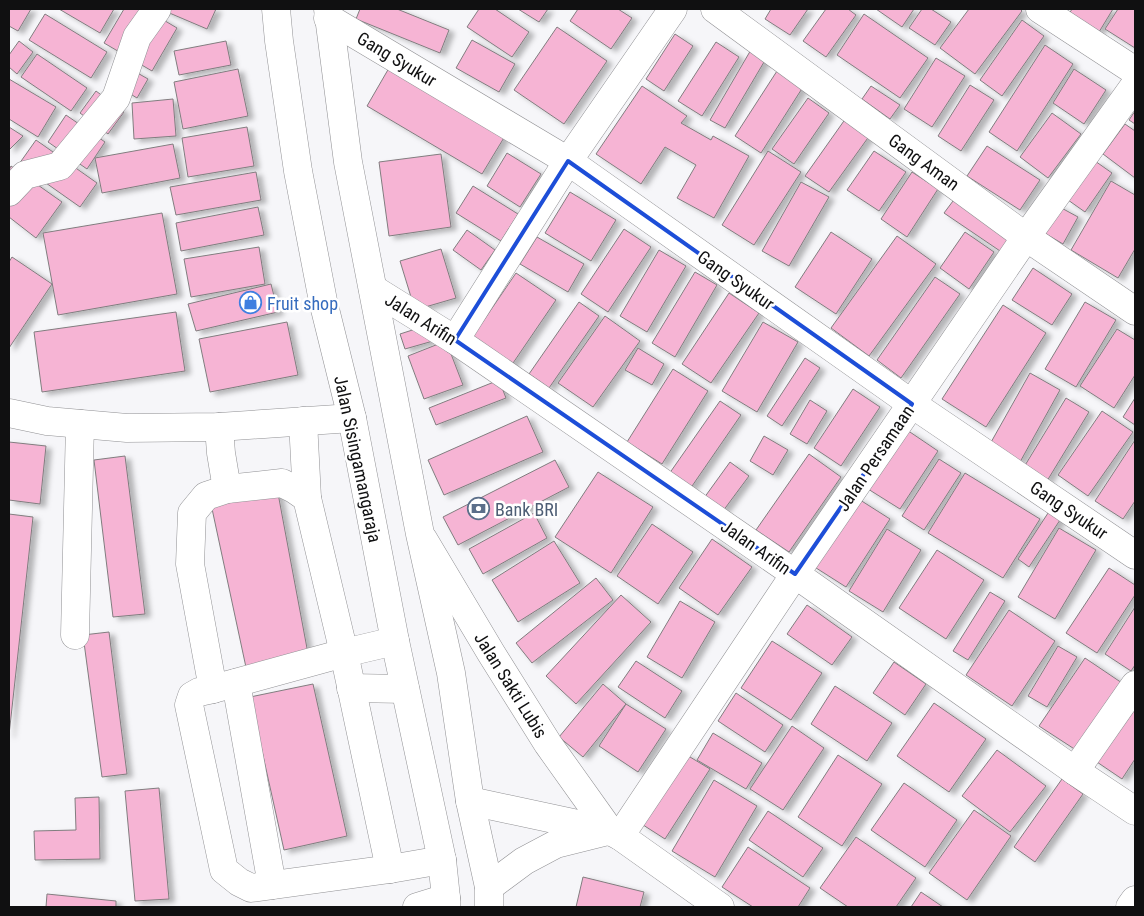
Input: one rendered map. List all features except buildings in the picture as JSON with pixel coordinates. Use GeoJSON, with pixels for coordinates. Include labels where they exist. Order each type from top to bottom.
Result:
{"type":"FeatureCollection","features":[{"type":"Feature","properties":{"kind":"street"},"geometry":{"type":"LineString","coordinates":[[9,192],[25,175],[60,166],[110,106],[116,98],[137,37],[157,9]]}},
{"type":"Feature","properties":{"kind":"street","name":"Jalan Sisingamangaraja"},"geometry":{"type":"LineString","coordinates":[[276,9],[280,50],[298,171],[323,301],[352,418],[395,641],[442,860],[446,902]]}},
{"type":"Feature","properties":{"kind":"street"},"geometry":{"type":"LineString","coordinates":[[455,340],[568,161],[673,9]]}},
{"type":"Feature","properties":{"kind":"street","name":"Gang Aman"},"geometry":{"type":"LineString","coordinates":[[715,9],[1026,237],[1135,311]]}},
{"type":"Feature","properties":{"kind":"street"},"geometry":{"type":"LineString","coordinates":[[1040,9],[1135,71]]}},
{"type":"Feature","properties":{"kind":"street"},"geometry":{"type":"LineString","coordinates":[[328,14],[348,162],[420,534],[451,673],[470,801],[489,897]]}},
{"type":"Feature","properties":{"kind":"street","name":"Gang Syukur"},"geometry":{"type":"LineString","coordinates":[[328,14],[568,161],[912,404],[1135,555]]}},
{"type":"Feature","properties":{"kind":"street","name":"Jalan Persamaan"},"geometry":{"type":"LineString","coordinates":[[615,833],[1026,237],[1135,85]]}},
{"type":"Feature","properties":{"kind":"street","name":"Jalan Arifin"},"geometry":{"type":"LineString","coordinates":[[372,289],[455,340],[1135,811]]}},
{"type":"Feature","properties":{"kind":"street"},"geometry":{"type":"LineString","coordinates":[[9,413],[47,421],[127,428],[218,427],[352,418]]}},
{"type":"Feature","properties":{"kind":"street"},"geometry":{"type":"LineString","coordinates":[[303,421],[307,498],[344,653],[390,869]]}},
{"type":"Feature","properties":{"kind":"street"},"geometry":{"type":"LineString","coordinates":[[74,635],[80,424]]}},
{"type":"Feature","properties":{"kind":"street"},"geometry":{"type":"LineString","coordinates":[[218,427],[227,489]]}},
{"type":"Feature","properties":{"kind":"street"},"geometry":{"type":"LineString","coordinates":[[272,885],[224,686],[190,564],[192,513],[206,496],[227,489],[282,483],[307,498]]}},
{"type":"Feature","properties":{"kind":"street","name":"Jalan Sakti Lubis"},"geometry":{"type":"LineString","coordinates":[[420,534],[548,744],[615,833],[720,907]]}},
{"type":"Feature","properties":{"kind":"street"},"geometry":{"type":"LineString","coordinates":[[395,641],[199,692],[192,696],[189,705],[224,870],[239,882],[251,888],[442,860]]}},
{"type":"Feature","properties":{"kind":"street"},"geometry":{"type":"LineString","coordinates":[[1075,771],[1135,685]]}},
{"type":"Feature","properties":{"kind":"street"},"geometry":{"type":"LineString","coordinates":[[351,688],[405,689]]}},
{"type":"Feature","properties":{"kind":"street"},"geometry":{"type":"LineString","coordinates":[[470,801],[615,833]]}},
{"type":"Feature","properties":{"kind":"street"},"geometry":{"type":"LineString","coordinates":[[489,897],[524,861],[556,844],[615,833]]}},
{"type":"Feature","properties":{"kind":"street"},"geometry":{"type":"LineString","coordinates":[[1130,907],[1135,900]]}},
{"type":"Feature","properties":{"kind":"street"},"geometry":{"type":"LineString","coordinates":[[417,907],[446,902]]}},
{"type":"Feature","properties":{"kind":"highlighted area"},"geometry":{"type":"Polygon","coordinates":[[[568,161],[912,404],[795,574],[455,340],[568,161]]]}},
{"type":"Feature","properties":{"kind":"place","name":"Fruit shop"},"geometry":{"type":"Point","coordinates":[251,303]}},
{"type":"Feature","properties":{"kind":"place","name":"Bank BRI"},"geometry":{"type":"Point","coordinates":[479,509]}}]}
